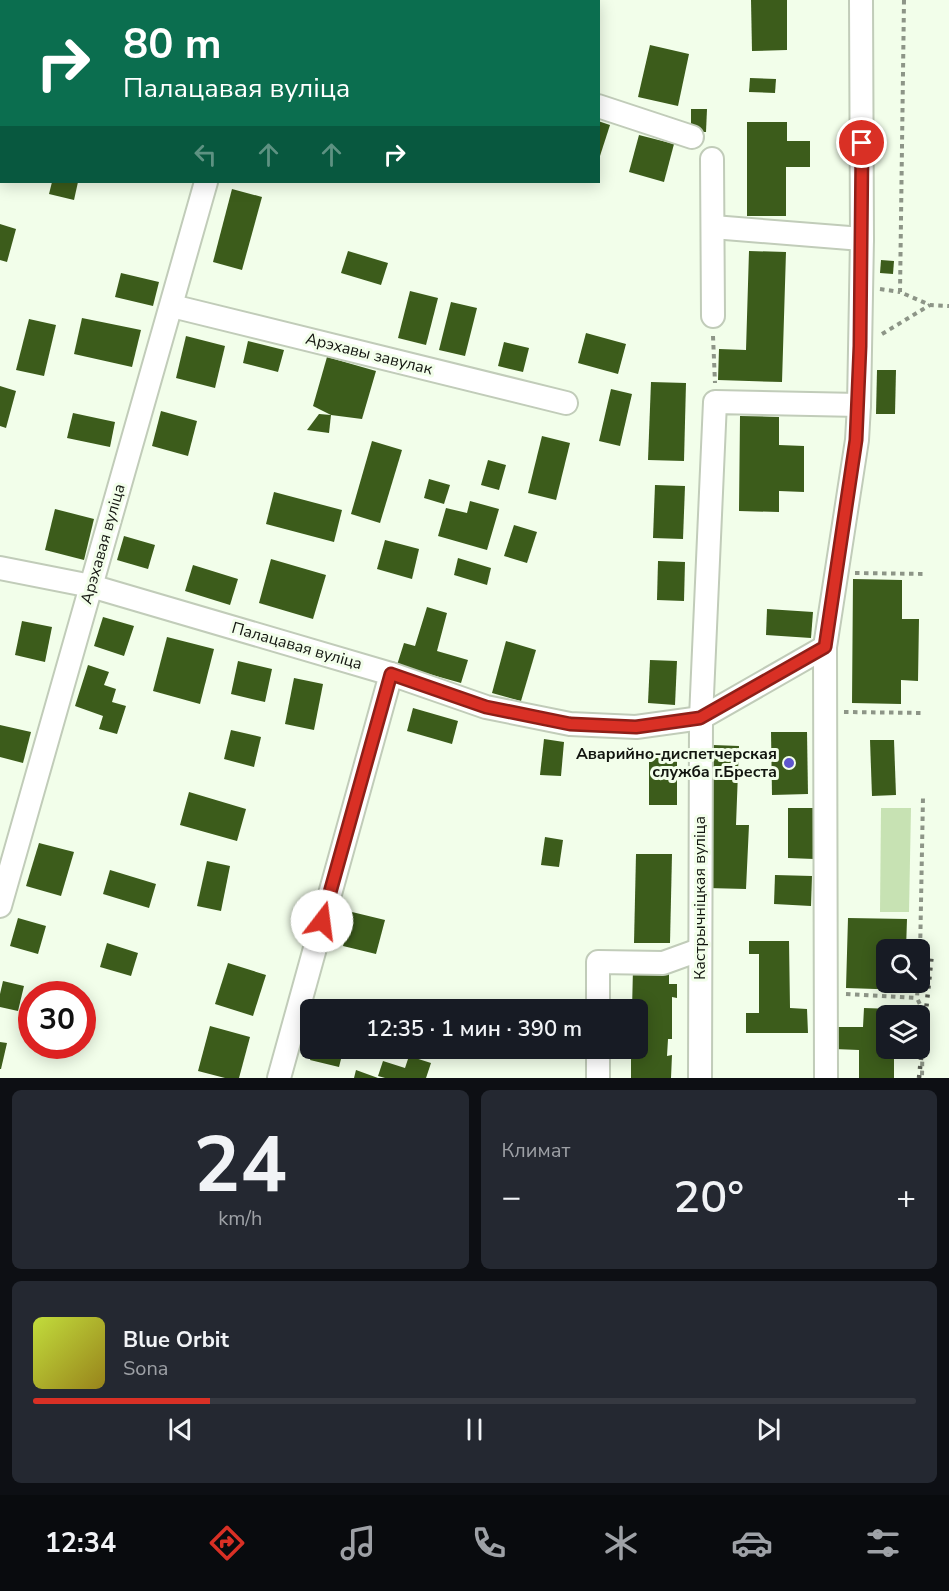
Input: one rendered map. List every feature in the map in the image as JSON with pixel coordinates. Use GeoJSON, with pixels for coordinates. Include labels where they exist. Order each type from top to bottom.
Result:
{"type":"FeatureCollection","features":[{"type":"Feature","properties":{"kind":"street"},"geometry":{"type":"LineString","coordinates":[[826,1078],[825,647],[856,440],[859,405],[862,239],[861,0]]}},
{"type":"Feature","properties":{"kind":"street"},"geometry":{"type":"LineString","coordinates":[[600,107],[692,137]]}},
{"type":"Feature","properties":{"kind":"street"},"geometry":{"type":"LineString","coordinates":[[712,159],[713,316]]}},
{"type":"Feature","properties":{"kind":"street","name":"Арэхавая вуліца"},"geometry":{"type":"LineString","coordinates":[[0,906],[206,183]]}},
{"type":"Feature","properties":{"kind":"street"},"geometry":{"type":"LineString","coordinates":[[713,227],[862,239]]}},
{"type":"Feature","properties":{"kind":"street","name":"Арэхавы завулак"},"geometry":{"type":"LineString","coordinates":[[172,306],[566,403]]}},
{"type":"Feature","properties":{"kind":"street"},"geometry":{"type":"LineString","coordinates":[[715,402],[859,405]]}},
{"type":"Feature","properties":{"kind":"street","name":"Кастрычніцкая вуліца"},"geometry":{"type":"LineString","coordinates":[[700,1078],[700,718],[715,402]]}},
{"type":"Feature","properties":{"kind":"street","name":"Палацавая вуліца"},"geometry":{"type":"LineString","coordinates":[[0,568],[91,586],[391,674],[486,707],[570,724],[636,727],[700,718]]}},
{"type":"Feature","properties":{"kind":"street"},"geometry":{"type":"LineString","coordinates":[[700,718],[825,647]]}},
{"type":"Feature","properties":{"kind":"street"},"geometry":{"type":"LineString","coordinates":[[279,1078],[391,674]]}},
{"type":"Feature","properties":{"kind":"street"},"geometry":{"type":"LineString","coordinates":[[598,999],[598,963],[663,963],[699,950]]}},
{"type":"Feature","properties":{"kind":"street"},"geometry":{"type":"LineString","coordinates":[[598,1059],[598,1078]]}},
{"type":"Feature","properties":{"kind":"path"},"geometry":{"type":"LineString","coordinates":[[904,0],[900,292],[930,305],[949,306]]}},
{"type":"Feature","properties":{"kind":"path"},"geometry":{"type":"LineString","coordinates":[[860,346],[930,305]]}},
{"type":"Feature","properties":{"kind":"path"},"geometry":{"type":"LineString","coordinates":[[713,316],[715,402]]}},
{"type":"Feature","properties":{"kind":"path"},"geometry":{"type":"LineString","coordinates":[[836,573],[927,574]]}},
{"type":"Feature","properties":{"kind":"path"},"geometry":{"type":"LineString","coordinates":[[826,712],[925,713]]}},
{"type":"Feature","properties":{"kind":"path"},"geometry":{"type":"LineString","coordinates":[[920,939],[923,797]]}},
{"type":"Feature","properties":{"kind":"path"},"geometry":{"type":"LineString","coordinates":[[827,993],[917,998]]}},
{"type":"Feature","properties":{"kind":"path"},"geometry":{"type":"LineString","coordinates":[[917,993],[917,998],[923,1011],[922,1078]]}},
{"type":"Feature","properties":{"kind":"green space"},"geometry":{"type":"Polygon","coordinates":[[[881,808],[911,808],[909,912],[880,912],[881,808]]]}},
{"type":"Feature","properties":{"kind":"building"},"geometry":{"type":"Polygon","coordinates":[[[751,0],[787,0],[787,50],[752,51],[751,0]]]}},
{"type":"Feature","properties":{"kind":"building"},"geometry":{"type":"Polygon","coordinates":[[[650,45],[689,54],[678,106],[638,97],[650,45]]]}},
{"type":"Feature","properties":{"kind":"building"},"geometry":{"type":"Polygon","coordinates":[[[750,78],[776,79],[775,93],[749,92],[750,78]]]}},
{"type":"Feature","properties":{"kind":"building"},"geometry":{"type":"Polygon","coordinates":[[[691,109],[707,109],[706,132],[691,132],[691,109]]]}},
{"type":"Feature","properties":{"kind":"building"},"geometry":{"type":"Polygon","coordinates":[[[600,122],[610,125],[600,156],[600,122]]]}},
{"type":"Feature","properties":{"kind":"building"},"geometry":{"type":"Polygon","coordinates":[[[747,122],[787,122],[787,141],[810,141],[810,167],[786,167],[786,216],[747,216],[747,122]]]}},
{"type":"Feature","properties":{"kind":"building"},"geometry":{"type":"Polygon","coordinates":[[[639,135],[674,144],[664,182],[629,172],[639,135]]]}},
{"type":"Feature","properties":{"kind":"building"},"geometry":{"type":"Polygon","coordinates":[[[52,183],[78,183],[74,200],[49,194],[52,183]]]}},
{"type":"Feature","properties":{"kind":"building"},"geometry":{"type":"Polygon","coordinates":[[[232,189],[262,197],[242,270],[213,262],[232,189]]]}},
{"type":"Feature","properties":{"kind":"building"},"geometry":{"type":"Polygon","coordinates":[[[0,224],[16,229],[7,262],[0,260],[0,224]]]}},
{"type":"Feature","properties":{"kind":"building"},"geometry":{"type":"Polygon","coordinates":[[[348,251],[388,263],[381,285],[341,273],[348,251]]]}},
{"type":"Feature","properties":{"kind":"building"},"geometry":{"type":"Polygon","coordinates":[[[749,251],[786,252],[782,382],[718,380],[719,349],[746,350],[749,251]]]}},
{"type":"Feature","properties":{"kind":"building"},"geometry":{"type":"Polygon","coordinates":[[[881,260],[894,261],[893,274],[880,273],[881,260]]]}},
{"type":"Feature","properties":{"kind":"building"},"geometry":{"type":"Polygon","coordinates":[[[121,273],[159,282],[153,306],[115,297],[121,273]]]}},
{"type":"Feature","properties":{"kind":"building"},"geometry":{"type":"Polygon","coordinates":[[[410,291],[438,298],[426,345],[398,338],[410,291]]]}},
{"type":"Feature","properties":{"kind":"building"},"geometry":{"type":"Polygon","coordinates":[[[451,302],[477,308],[465,356],[439,350],[451,302]]]}},
{"type":"Feature","properties":{"kind":"building"},"geometry":{"type":"Polygon","coordinates":[[[82,318],[141,330],[132,367],[74,354],[82,318]]]}},
{"type":"Feature","properties":{"kind":"building"},"geometry":{"type":"Polygon","coordinates":[[[29,319],[56,325],[44,376],[16,370],[29,319]]]}},
{"type":"Feature","properties":{"kind":"building"},"geometry":{"type":"Polygon","coordinates":[[[586,333],[626,344],[618,374],[578,363],[586,333]]]}},
{"type":"Feature","properties":{"kind":"building"},"geometry":{"type":"Polygon","coordinates":[[[186,336],[225,346],[215,388],[176,378],[186,336]]]}},
{"type":"Feature","properties":{"kind":"building"},"geometry":{"type":"Polygon","coordinates":[[[248,341],[284,350],[278,372],[243,363],[248,341]]]}},
{"type":"Feature","properties":{"kind":"building"},"geometry":{"type":"Polygon","coordinates":[[[504,342],[529,348],[523,372],[498,366],[504,342]]]}},
{"type":"Feature","properties":{"kind":"building"},"geometry":{"type":"Polygon","coordinates":[[[327,357],[376,371],[362,419],[331,415],[313,406],[327,357]]]}},
{"type":"Feature","properties":{"kind":"building"},"geometry":{"type":"Polygon","coordinates":[[[877,370],[896,370],[895,414],[876,414],[877,370]]]}},
{"type":"Feature","properties":{"kind":"building"},"geometry":{"type":"Polygon","coordinates":[[[651,382],[686,383],[684,461],[648,460],[651,382]]]}},
{"type":"Feature","properties":{"kind":"building"},"geometry":{"type":"Polygon","coordinates":[[[0,386],[16,391],[6,428],[0,426],[0,386]]]}},
{"type":"Feature","properties":{"kind":"building"},"geometry":{"type":"Polygon","coordinates":[[[611,389],[632,394],[620,446],[599,441],[611,389]]]}},
{"type":"Feature","properties":{"kind":"building"},"geometry":{"type":"Polygon","coordinates":[[[161,411],[197,421],[188,456],[152,446],[161,411]]]}},
{"type":"Feature","properties":{"kind":"building"},"geometry":{"type":"Polygon","coordinates":[[[73,413],[115,422],[110,447],[67,438],[73,413]]]}},
{"type":"Feature","properties":{"kind":"building"},"geometry":{"type":"Polygon","coordinates":[[[319,414],[331,415],[329,433],[307,430],[319,414]]]}},
{"type":"Feature","properties":{"kind":"building"},"geometry":{"type":"Polygon","coordinates":[[[740,416],[779,417],[779,445],[804,446],[804,492],[779,491],[779,512],[739,511],[740,416]]]}},
{"type":"Feature","properties":{"kind":"building"},"geometry":{"type":"Polygon","coordinates":[[[542,436],[570,443],[556,500],[528,493],[542,436]]]}},
{"type":"Feature","properties":{"kind":"building"},"geometry":{"type":"Polygon","coordinates":[[[372,441],[402,450],[380,523],[351,514],[372,441]]]}},
{"type":"Feature","properties":{"kind":"building"},"geometry":{"type":"Polygon","coordinates":[[[488,460],[506,465],[499,490],[481,485],[488,460]]]}},
{"type":"Feature","properties":{"kind":"building"},"geometry":{"type":"Polygon","coordinates":[[[429,479],[450,485],[444,504],[424,498],[429,479]]]}},
{"type":"Feature","properties":{"kind":"building"},"geometry":{"type":"Polygon","coordinates":[[[655,485],[685,486],[683,539],[653,538],[655,485]]]}},
{"type":"Feature","properties":{"kind":"building"},"geometry":{"type":"Polygon","coordinates":[[[274,492],[342,510],[334,542],[266,524],[274,492]]]}},
{"type":"Feature","properties":{"kind":"building"},"geometry":{"type":"Polygon","coordinates":[[[470,501],[499,509],[487,550],[438,536],[446,508],[467,513],[470,501]]]}},
{"type":"Feature","properties":{"kind":"building"},"geometry":{"type":"Polygon","coordinates":[[[55,509],[94,519],[84,560],[45,550],[55,509]]]}},
{"type":"Feature","properties":{"kind":"building"},"geometry":{"type":"Polygon","coordinates":[[[514,525],[537,532],[527,563],[504,556],[514,525]]]}},
{"type":"Feature","properties":{"kind":"building"},"geometry":{"type":"Polygon","coordinates":[[[124,536],[155,545],[148,569],[117,560],[124,536]]]}},
{"type":"Feature","properties":{"kind":"building"},"geometry":{"type":"Polygon","coordinates":[[[385,540],[419,549],[412,579],[377,569],[385,540]]]}},
{"type":"Feature","properties":{"kind":"building"},"geometry":{"type":"Polygon","coordinates":[[[458,558],[491,568],[487,585],[454,575],[458,558]]]}},
{"type":"Feature","properties":{"kind":"building"},"geometry":{"type":"Polygon","coordinates":[[[271,559],[326,575],[313,619],[259,603],[271,559]]]}},
{"type":"Feature","properties":{"kind":"building"},"geometry":{"type":"Polygon","coordinates":[[[658,561],[685,562],[684,601],[657,600],[658,561]]]}},
{"type":"Feature","properties":{"kind":"building"},"geometry":{"type":"Polygon","coordinates":[[[193,565],[238,579],[230,605],[185,591],[193,565]]]}},
{"type":"Feature","properties":{"kind":"building"},"geometry":{"type":"Polygon","coordinates":[[[853,579],[902,580],[902,619],[919,619],[918,681],[901,680],[901,704],[852,703],[853,579]]]}},
{"type":"Feature","properties":{"kind":"building"},"geometry":{"type":"Polygon","coordinates":[[[427,607],[447,613],[437,651],[468,660],[461,683],[397,665],[404,643],[415,646],[427,607]]]}},
{"type":"Feature","properties":{"kind":"building"},"geometry":{"type":"Polygon","coordinates":[[[767,609],[813,612],[811,638],[766,635],[767,609]]]}},
{"type":"Feature","properties":{"kind":"building"},"geometry":{"type":"Polygon","coordinates":[[[103,617],[134,626],[124,656],[94,646],[103,617]]]}},
{"type":"Feature","properties":{"kind":"building"},"geometry":{"type":"Polygon","coordinates":[[[22,621],[52,627],[45,662],[15,655],[22,621]]]}},
{"type":"Feature","properties":{"kind":"building"},"geometry":{"type":"Polygon","coordinates":[[[167,637],[214,649],[200,704],[153,691],[167,637]]]}},
{"type":"Feature","properties":{"kind":"building"},"geometry":{"type":"Polygon","coordinates":[[[506,641],[536,650],[521,701],[492,693],[506,641]]]}},
{"type":"Feature","properties":{"kind":"building"},"geometry":{"type":"Polygon","coordinates":[[[650,660],[677,661],[675,705],[648,703],[650,660]]]}},
{"type":"Feature","properties":{"kind":"building"},"geometry":{"type":"Polygon","coordinates":[[[238,661],[272,669],[265,702],[231,694],[238,661]]]}},
{"type":"Feature","properties":{"kind":"building"},"geometry":{"type":"Polygon","coordinates":[[[88,665],[109,672],[104,685],[116,689],[112,702],[126,706],[117,734],[99,729],[103,716],[75,706],[88,665]]]}},
{"type":"Feature","properties":{"kind":"building"},"geometry":{"type":"Polygon","coordinates":[[[294,678],[323,684],[314,730],[285,724],[294,678]]]}},
{"type":"Feature","properties":{"kind":"building"},"geometry":{"type":"Polygon","coordinates":[[[413,708],[458,721],[452,744],[407,731],[413,708]]]}},
{"type":"Feature","properties":{"kind":"building"},"geometry":{"type":"Polygon","coordinates":[[[0,725],[31,732],[23,763],[0,757],[0,725]]]}},
{"type":"Feature","properties":{"kind":"building"},"geometry":{"type":"Polygon","coordinates":[[[231,730],[261,737],[254,767],[224,759],[231,730]]]}},
{"type":"Feature","properties":{"kind":"building","name":"Аварийно-диспетчерская служба г.Бреста"},"geometry":{"type":"Polygon","coordinates":[[[771,732],[807,732],[808,794],[772,795],[771,732]]]}},
{"type":"Feature","properties":{"kind":"building"},"geometry":{"type":"Polygon","coordinates":[[[544,739],[564,742],[561,776],[540,775],[544,739]]]}},
{"type":"Feature","properties":{"kind":"building"},"geometry":{"type":"Polygon","coordinates":[[[870,740],[894,740],[896,795],[872,796],[870,740]]]}},
{"type":"Feature","properties":{"kind":"building"},"geometry":{"type":"Polygon","coordinates":[[[713,745],[739,746],[736,825],[749,825],[746,889],[707,888],[713,745]]]}},
{"type":"Feature","properties":{"kind":"building"},"geometry":{"type":"Polygon","coordinates":[[[649,751],[677,751],[677,805],[649,805],[649,751]]]}},
{"type":"Feature","properties":{"kind":"building"},"geometry":{"type":"Polygon","coordinates":[[[189,792],[246,809],[237,841],[180,825],[189,792]]]}},
{"type":"Feature","properties":{"kind":"building"},"geometry":{"type":"Polygon","coordinates":[[[788,808],[814,808],[814,859],[788,858],[788,808]]]}},
{"type":"Feature","properties":{"kind":"building"},"geometry":{"type":"Polygon","coordinates":[[[545,837],[563,840],[559,867],[541,865],[545,837]]]}},
{"type":"Feature","properties":{"kind":"building"},"geometry":{"type":"Polygon","coordinates":[[[39,843],[74,852],[61,896],[26,886],[39,843]]]}},
{"type":"Feature","properties":{"kind":"building"},"geometry":{"type":"Polygon","coordinates":[[[636,854],[672,854],[670,943],[634,943],[636,854]]]}},
{"type":"Feature","properties":{"kind":"building"},"geometry":{"type":"Polygon","coordinates":[[[207,861],[230,866],[221,911],[197,906],[207,861]]]}},
{"type":"Feature","properties":{"kind":"building"},"geometry":{"type":"Polygon","coordinates":[[[110,870],[156,884],[149,908],[103,894],[110,870]]]}},
{"type":"Feature","properties":{"kind":"building"},"geometry":{"type":"Polygon","coordinates":[[[775,875],[812,876],[811,906],[774,904],[775,875]]]}},
{"type":"Feature","properties":{"kind":"building"},"geometry":{"type":"Polygon","coordinates":[[[352,912],[385,920],[376,954],[343,946],[352,912]]]}},
{"type":"Feature","properties":{"kind":"building"},"geometry":{"type":"Polygon","coordinates":[[[18,918],[46,926],[38,954],[10,946],[18,918]]]}},
{"type":"Feature","properties":{"kind":"building"},"geometry":{"type":"Polygon","coordinates":[[[848,918],[907,919],[906,939],[876,939],[876,989],[846,988],[848,918]]]}},
{"type":"Feature","properties":{"kind":"building"},"geometry":{"type":"Polygon","coordinates":[[[749,941],[789,941],[790,1008],[807,1009],[808,1033],[746,1033],[746,1013],[759,1013],[759,954],[749,954],[749,941]]]}},
{"type":"Feature","properties":{"kind":"building"},"geometry":{"type":"Polygon","coordinates":[[[107,943],[138,953],[131,976],[100,967],[107,943]]]}},
{"type":"Feature","properties":{"kind":"building"},"geometry":{"type":"Polygon","coordinates":[[[228,963],[266,975],[253,1016],[215,1004],[228,963]]]}},
{"type":"Feature","properties":{"kind":"building"},"geometry":{"type":"Polygon","coordinates":[[[633,968],[669,968],[669,984],[677,984],[677,998],[672,997],[672,1039],[668,1039],[667,1056],[672,1055],[671,1078],[631,1078],[631,1059],[648,1059],[648,999],[632,999],[633,968]]]}},
{"type":"Feature","properties":{"kind":"building"},"geometry":{"type":"Polygon","coordinates":[[[3,981],[18,985],[18,1011],[0,1007],[3,981]]]}},
{"type":"Feature","properties":{"kind":"building"},"geometry":{"type":"Polygon","coordinates":[[[864,1008],[876,1008],[876,1059],[894,1059],[894,1078],[859,1078],[859,1050],[834,1049],[834,1027],[863,1027],[864,1008]]]}},
{"type":"Feature","properties":{"kind":"building"},"geometry":{"type":"Polygon","coordinates":[[[210,1026],[250,1037],[239,1078],[225,1078],[198,1071],[210,1026]]]}},
{"type":"Feature","properties":{"kind":"building"},"geometry":{"type":"Polygon","coordinates":[[[0,1042],[7,1043],[1,1069],[0,1069],[0,1042]]]}},
{"type":"Feature","properties":{"kind":"building"},"geometry":{"type":"Polygon","coordinates":[[[310,1059],[341,1059],[339,1067],[310,1059]]]}},
{"type":"Feature","properties":{"kind":"building"},"geometry":{"type":"Polygon","coordinates":[[[408,1059],[431,1063],[426,1078],[378,1076],[383,1061],[405,1068],[408,1059]]]}},
{"type":"Feature","properties":{"kind":"building"},"geometry":{"type":"Polygon","coordinates":[[[356,1070],[378,1078],[354,1078],[356,1070]]]}},
{"type":"Feature","properties":{"kind":"railway"},"geometry":{"type":"LineString","coordinates":[[919,1078],[932,953]]}},
{"type":"Feature","properties":{"kind":"place","name":"Аварийно-диспетчерская служба г.Бреста"},"geometry":{"type":"Point","coordinates":[789,763]}},
{"type":"Feature","properties":{"kind":"route"},"geometry":{"type":"LineString","coordinates":[[322,921],[391,674],[486,707],[570,724],[636,727],[700,718],[825,647],[856,440],[859,405],[862,143]]}}]}
